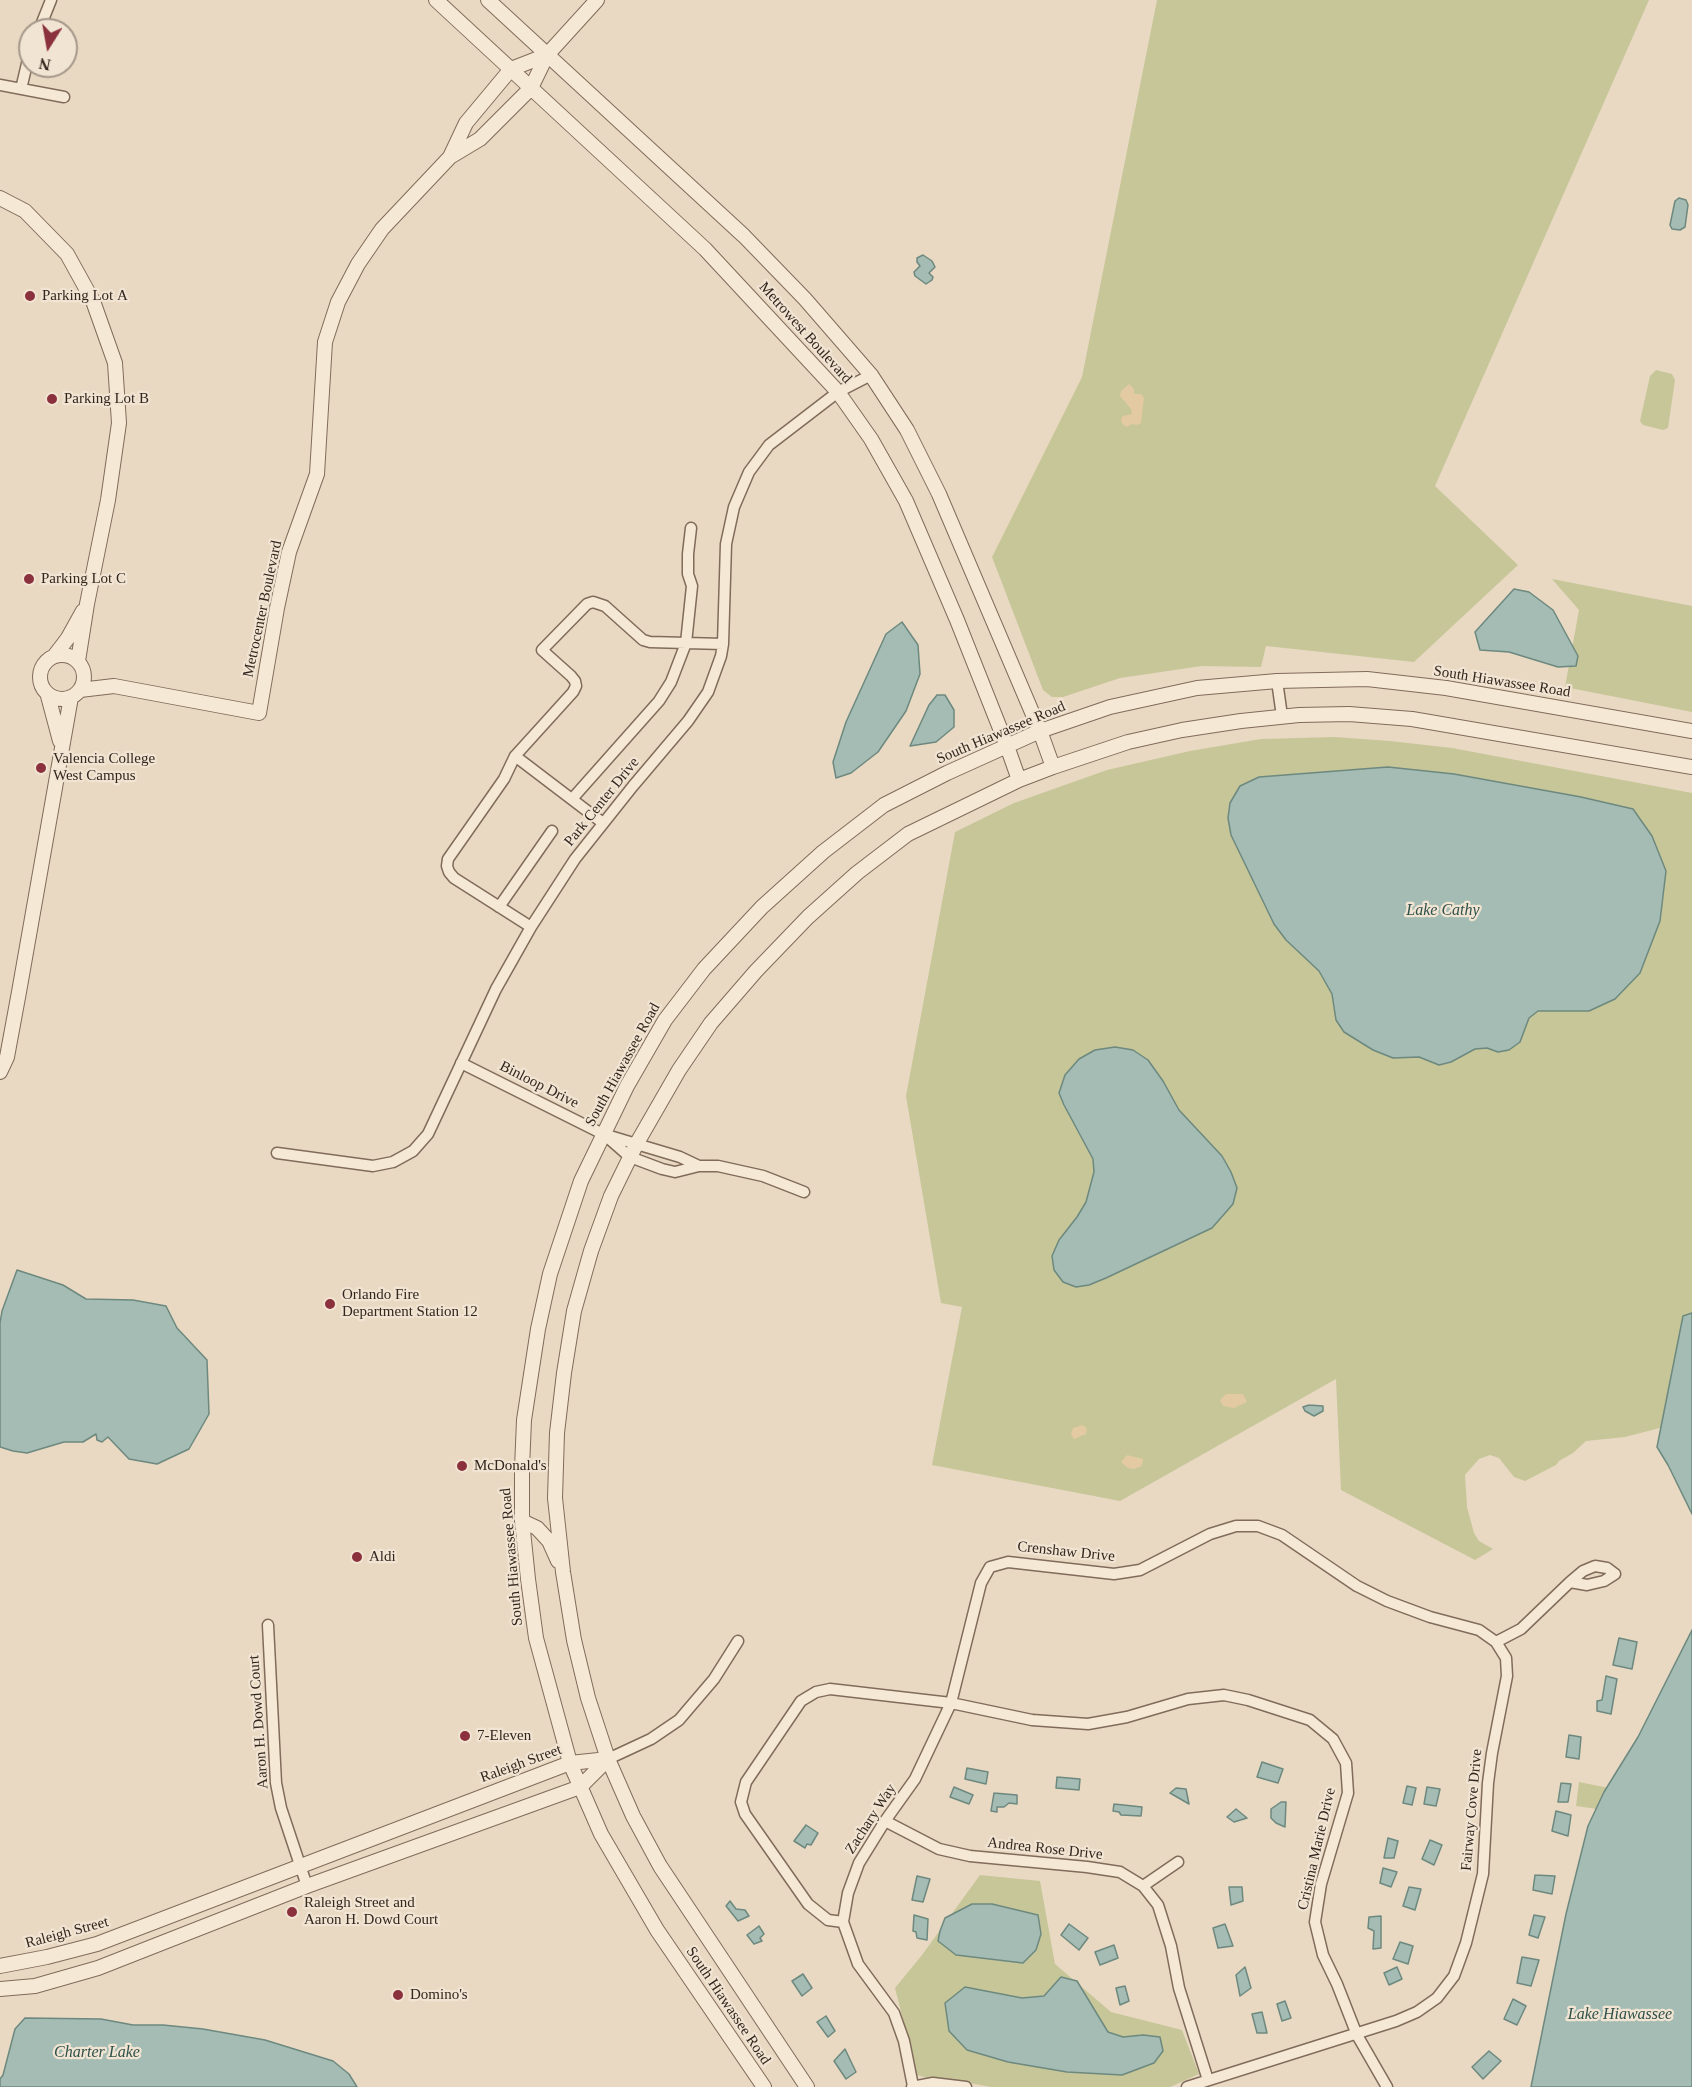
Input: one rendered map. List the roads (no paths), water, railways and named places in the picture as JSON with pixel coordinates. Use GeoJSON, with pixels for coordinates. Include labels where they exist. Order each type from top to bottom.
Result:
{"type":"FeatureCollection","features":[{"type":"Feature","properties":{"kind":"street"},"geometry":{"type":"LineString","coordinates":[[44,18],[51,0]]}},
{"type":"Feature","properties":{"kind":"street","name":"Metrowest Boulevard"},"geometry":{"type":"LineString","coordinates":[[436,0],[705,249],[838,392],[871,439],[906,501],[957,620],[1019,780]]}},
{"type":"Feature","properties":{"kind":"street","name":"Metrowest Boulevard"},"geometry":{"type":"LineString","coordinates":[[488,0],[744,236],[805,299],[871,375],[907,429],[939,494],[1053,766]]}},
{"type":"Feature","properties":{"kind":"street"},"geometry":{"type":"LineString","coordinates":[[511,69],[547,55],[597,0]]}},
{"type":"Feature","properties":{"kind":"street","name":"Metrocenter Boulevard"},"geometry":{"type":"LineString","coordinates":[[76,694],[114,686],[259,713],[289,552],[317,474],[325,342],[338,302],[358,264],[382,229],[450,158],[480,139],[531,88],[547,55]]}},
{"type":"Feature","properties":{"kind":"street","name":"Metrocenter Boulevard"},"geometry":{"type":"LineString","coordinates":[[450,158],[466,123],[511,69]]}},
{"type":"Feature","properties":{"kind":"street"},"geometry":{"type":"LineString","coordinates":[[21,89],[24,78]]}},
{"type":"Feature","properties":{"kind":"street"},"geometry":{"type":"LineString","coordinates":[[0,85],[64,97]]}},
{"type":"Feature","properties":{"kind":"street"},"geometry":{"type":"LineString","coordinates":[[0,198],[25,211],[67,254],[93,301],[115,363],[119,423],[107,508],[87,604],[81,667],[76,694],[66,715],[62,755],[7,1057],[0,1072]]}},
{"type":"Feature","properties":{"kind":"street","name":"Park Center Drive"},"geometry":{"type":"LineString","coordinates":[[276,1153],[373,1166],[393,1162],[413,1151],[428,1134],[496,990],[531,927],[575,859],[688,721],[708,692],[723,644],[726,544],[734,507],[749,472],[769,445],[838,392],[871,375]]}},
{"type":"Feature","properties":{"kind":"street"},"geometry":{"type":"LineString","coordinates":[[572,799],[659,701],[671,682],[686,643],[692,586],[688,574],[691,528]]}},
{"type":"Feature","properties":{"kind":"street"},"geometry":{"type":"LineString","coordinates":[[531,927],[454,878],[447,866],[448,859],[504,779],[515,756],[576,686],[571,676],[542,650],[587,604],[593,602],[605,606],[643,640],[723,644]]}},
{"type":"Feature","properties":{"kind":"street"},"geometry":{"type":"LineString","coordinates":[[62,755],[48,696],[42,687],[40,674],[45,662],[55,655],[68,638],[87,604]]}},
{"type":"Feature","properties":{"kind":"street"},"geometry":{"type":"LineString","coordinates":[[55,655],[65,655],[81,667]]}},
{"type":"Feature","properties":{"kind":"street","name":"Metrocenter Boulevard"},"geometry":{"type":"LineString","coordinates":[[81,667],[93,678],[108,681],[114,686]]}},
{"type":"Feature","properties":{"kind":"street","name":"South Hiawassee Road"},"geometry":{"type":"LineString","coordinates":[[764,2087],[657,1930],[601,1834],[580,1787],[570,1763],[536,1638],[522,1521],[524,1420],[538,1329],[550,1274],[580,1180],[627,1086],[665,1020],[704,969],[762,907],[823,852],[884,805],[1040,731],[1110,707],[1197,688],[1277,681],[1367,679],[1446,688],[1692,731]]}},
{"type":"Feature","properties":{"kind":"street"},"geometry":{"type":"LineString","coordinates":[[1277,681],[1282,716]]}},
{"type":"Feature","properties":{"kind":"street"},"geometry":{"type":"LineString","coordinates":[[48,696],[59,699],[76,694]]}},
{"type":"Feature","properties":{"kind":"street","name":"South Hiawassee Road"},"geometry":{"type":"LineString","coordinates":[[807,2087],[660,1866],[633,1816],[608,1759],[588,1698],[574,1640],[563,1572],[555,1498],[557,1433],[574,1311],[591,1251],[611,1196],[637,1143],[679,1070],[711,1023],[756,970],[808,917],[857,873],[908,834],[1019,780],[1053,766],[1128,742],[1182,730],[1282,716],[1349,714],[1412,719],[1692,767]]}},
{"type":"Feature","properties":{"kind":"street"},"geometry":{"type":"LineString","coordinates":[[515,756],[603,823]]}},
{"type":"Feature","properties":{"kind":"street"},"geometry":{"type":"LineString","coordinates":[[499,908],[552,831]]}},
{"type":"Feature","properties":{"kind":"street","name":"Binloop Drive"},"geometry":{"type":"LineString","coordinates":[[461,1063],[603,1134]]}},
{"type":"Feature","properties":{"kind":"street"},"geometry":{"type":"LineString","coordinates":[[603,1134],[680,1157],[699,1166]]}},
{"type":"Feature","properties":{"kind":"street"},"geometry":{"type":"LineString","coordinates":[[603,1134],[630,1157],[662,1169],[675,1172],[699,1166],[738,1169],[804,1191]]}},
{"type":"Feature","properties":{"kind":"street"},"geometry":{"type":"LineString","coordinates":[[522,1521],[537,1528],[549,1541],[563,1572]]}},
{"type":"Feature","properties":{"kind":"street","name":"Crenshaw Drive"},"geometry":{"type":"LineString","coordinates":[[951,1703],[981,1583],[990,1567],[1008,1562],[1114,1574],[1140,1570],[1210,1534],[1236,1526],[1258,1527],[1282,1535],[1357,1586],[1385,1600],[1430,1617],[1479,1630],[1496,1642]]}},
{"type":"Feature","properties":{"kind":"street"},"geometry":{"type":"LineString","coordinates":[[1496,1642],[1521,1629],[1570,1582]]}},
{"type":"Feature","properties":{"kind":"street","name":"Aaron H. Dowd Court"},"geometry":{"type":"LineString","coordinates":[[268,1625],[276,1783],[281,1808],[308,1886]]}},
{"type":"Feature","properties":{"kind":"street"},"geometry":{"type":"LineString","coordinates":[[0,1989],[35,1986],[98,1968],[308,1886],[580,1787],[608,1759],[651,1739],[679,1720],[714,1679],[738,1641]]}},
{"type":"Feature","properties":{"kind":"street","name":"Fairway Cove Drive"},"geometry":{"type":"LineString","coordinates":[[1187,2087],[1396,2021],[1417,2012],[1437,1998],[1454,1976],[1468,1937],[1483,1874],[1487,1790],[1507,1676],[1506,1658],[1496,1642]]}},
{"type":"Feature","properties":{"kind":"street","name":"Cristina Marie Drive"},"geometry":{"type":"LineString","coordinates":[[843,1922],[828,1920],[808,1904],[745,1814],[741,1802],[746,1782],[801,1701],[816,1692],[831,1689],[951,1703],[1032,1720],[1088,1724],[1127,1717],[1188,1699],[1224,1695],[1248,1700],[1310,1720],[1333,1739],[1346,1763],[1348,1793],[1321,1884],[1315,1922],[1323,1955],[1357,2035],[1387,2087]]}},
{"type":"Feature","properties":{"kind":"street","name":"Zachary Way"},"geometry":{"type":"LineString","coordinates":[[912,2087],[904,2042],[894,2013],[858,1964],[843,1922],[848,1893],[859,1863],[915,1779],[951,1703]]}},
{"type":"Feature","properties":{"kind":"street","name":"Raleigh Street"},"geometry":{"type":"LineString","coordinates":[[0,1966],[97,1944],[570,1763],[608,1759]]}},
{"type":"Feature","properties":{"kind":"street","name":"Andrea Rose Drive"},"geometry":{"type":"LineString","coordinates":[[885,1821],[939,1849],[970,1856],[1120,1872],[1143,1886],[1158,1905],[1171,1946],[1179,1988],[1208,2080]]}},
{"type":"Feature","properties":{"kind":"street"},"geometry":{"type":"LineString","coordinates":[[1143,1886],[1178,1862]]}},
{"type":"Feature","properties":{"kind":"street"},"geometry":{"type":"LineString","coordinates":[[912,2087],[933,2084],[966,2087]]}},
{"type":"Feature","properties":{"kind":"water"},"geometry":{"type":"Polygon","coordinates":[[[1679,198],[1686,200],[1688,205],[1685,227],[1680,230],[1672,229],[1670,225],[1675,201],[1679,198]]]}},
{"type":"Feature","properties":{"kind":"water"},"geometry":{"type":"Polygon","coordinates":[[[923,255],[932,261],[935,267],[929,273],[933,277],[932,280],[926,284],[915,276],[914,272],[920,266],[917,258],[923,255]]]}},
{"type":"Feature","properties":{"kind":"water"},"geometry":{"type":"Polygon","coordinates":[[[1514,589],[1529,592],[1553,610],[1578,656],[1576,666],[1558,667],[1509,652],[1480,650],[1475,632],[1514,589]]]}},
{"type":"Feature","properties":{"kind":"water"},"geometry":{"type":"Polygon","coordinates":[[[902,622],[918,645],[920,674],[906,711],[878,752],[851,773],[836,778],[833,762],[846,722],[886,634],[902,622]]]}},
{"type":"Feature","properties":{"kind":"water"},"geometry":{"type":"Polygon","coordinates":[[[937,695],[945,695],[954,710],[954,727],[936,742],[910,746],[929,705],[937,695]]]}},
{"type":"Feature","properties":{"kind":"water","name":"Lake Cathy"},"geometry":{"type":"Polygon","coordinates":[[[1388,767],[1454,774],[1633,809],[1652,836],[1666,871],[1660,921],[1640,973],[1615,999],[1589,1011],[1538,1011],[1529,1018],[1520,1042],[1509,1050],[1498,1052],[1487,1048],[1475,1049],[1451,1062],[1439,1065],[1419,1057],[1393,1058],[1373,1050],[1344,1032],[1336,1020],[1332,994],[1319,971],[1286,940],[1274,924],[1231,835],[1228,818],[1230,803],[1240,786],[1259,777],[1388,767]]]}},
{"type":"Feature","properties":{"kind":"water"},"geometry":{"type":"Polygon","coordinates":[[[1115,1047],[1133,1050],[1148,1060],[1179,1110],[1222,1156],[1237,1188],[1233,1204],[1212,1228],[1106,1278],[1089,1285],[1076,1287],[1063,1282],[1054,1270],[1052,1256],[1059,1240],[1086,1202],[1094,1172],[1093,1159],[1059,1093],[1065,1075],[1079,1059],[1095,1050],[1115,1047]]]}},
{"type":"Feature","properties":{"kind":"water"},"geometry":{"type":"Polygon","coordinates":[[[17,1270],[63,1285],[86,1299],[133,1300],[166,1306],[177,1328],[207,1360],[209,1414],[189,1449],[157,1464],[129,1459],[108,1437],[102,1442],[97,1440],[96,1434],[83,1442],[64,1442],[27,1453],[0,1447],[0,1323],[17,1270]]]}},
{"type":"Feature","properties":{"kind":"water"},"geometry":{"type":"Polygon","coordinates":[[[1692,1313],[1692,1514],[1657,1447],[1683,1316],[1692,1313]]]}},
{"type":"Feature","properties":{"kind":"water"},"geometry":{"type":"Polygon","coordinates":[[[1323,1406],[1323,1411],[1314,1416],[1305,1411],[1303,1407],[1323,1406]]]}},
{"type":"Feature","properties":{"kind":"water","name":"Lake Hiawassee"},"geometry":{"type":"Polygon","coordinates":[[[1692,1630],[1692,2087],[1531,2087],[1566,1914],[1588,1826],[1604,1792],[1638,1737],[1692,1630]]]}},
{"type":"Feature","properties":{"kind":"water"},"geometry":{"type":"Polygon","coordinates":[[[1619,1638],[1637,1642],[1632,1669],[1613,1665],[1619,1638]]]}},
{"type":"Feature","properties":{"kind":"water"},"geometry":{"type":"Polygon","coordinates":[[[1606,1676],[1617,1679],[1611,1714],[1597,1711],[1597,1701],[1602,1700],[1606,1676]]]}},
{"type":"Feature","properties":{"kind":"water"},"geometry":{"type":"Polygon","coordinates":[[[1569,1735],[1581,1737],[1579,1759],[1566,1757],[1569,1735]]]}},
{"type":"Feature","properties":{"kind":"water"},"geometry":{"type":"Polygon","coordinates":[[[1262,1762],[1283,1769],[1278,1783],[1257,1777],[1262,1762]]]}},
{"type":"Feature","properties":{"kind":"water"},"geometry":{"type":"Polygon","coordinates":[[[967,1768],[988,1772],[986,1784],[965,1779],[967,1768]]]}},
{"type":"Feature","properties":{"kind":"water"},"geometry":{"type":"Polygon","coordinates":[[[1057,1777],[1080,1779],[1079,1790],[1056,1788],[1057,1777]]]}},
{"type":"Feature","properties":{"kind":"water"},"geometry":{"type":"Polygon","coordinates":[[[1561,1783],[1571,1784],[1568,1802],[1558,1802],[1561,1783]]]}},
{"type":"Feature","properties":{"kind":"water"},"geometry":{"type":"Polygon","coordinates":[[[1407,1786],[1416,1788],[1412,1805],[1403,1803],[1407,1786]]]}},
{"type":"Feature","properties":{"kind":"water"},"geometry":{"type":"Polygon","coordinates":[[[954,1787],[973,1795],[969,1804],[950,1797],[954,1787]]]}},
{"type":"Feature","properties":{"kind":"water"},"geometry":{"type":"Polygon","coordinates":[[[1427,1787],[1440,1789],[1436,1806],[1424,1804],[1427,1787]]]}},
{"type":"Feature","properties":{"kind":"water"},"geometry":{"type":"Polygon","coordinates":[[[1176,1788],[1186,1789],[1189,1804],[1170,1793],[1176,1788]]]}},
{"type":"Feature","properties":{"kind":"water"},"geometry":{"type":"Polygon","coordinates":[[[994,1793],[1017,1795],[1017,1804],[1009,1803],[1004,1807],[997,1807],[997,1812],[991,1811],[994,1793]]]}},
{"type":"Feature","properties":{"kind":"water"},"geometry":{"type":"Polygon","coordinates":[[[1281,1802],[1286,1802],[1285,1827],[1271,1818],[1271,1809],[1281,1802]]]}},
{"type":"Feature","properties":{"kind":"water"},"geometry":{"type":"Polygon","coordinates":[[[1114,1804],[1142,1807],[1141,1816],[1121,1815],[1113,1811],[1114,1804]]]}},
{"type":"Feature","properties":{"kind":"water"},"geometry":{"type":"Polygon","coordinates":[[[1236,1809],[1247,1818],[1234,1822],[1227,1817],[1236,1809]]]}},
{"type":"Feature","properties":{"kind":"water"},"geometry":{"type":"Polygon","coordinates":[[[1556,1811],[1571,1815],[1568,1836],[1552,1831],[1556,1811]]]}},
{"type":"Feature","properties":{"kind":"water"},"geometry":{"type":"Polygon","coordinates":[[[806,1825],[818,1833],[811,1845],[807,1844],[805,1848],[794,1841],[806,1825]]]}},
{"type":"Feature","properties":{"kind":"water"},"geometry":{"type":"Polygon","coordinates":[[[1388,1838],[1398,1841],[1394,1858],[1384,1858],[1388,1838]]]}},
{"type":"Feature","properties":{"kind":"water"},"geometry":{"type":"Polygon","coordinates":[[[1430,1840],[1442,1845],[1434,1865],[1422,1859],[1430,1840]]]}},
{"type":"Feature","properties":{"kind":"water"},"geometry":{"type":"Polygon","coordinates":[[[1383,1868],[1397,1872],[1391,1887],[1380,1883],[1383,1868]]]}},
{"type":"Feature","properties":{"kind":"water"},"geometry":{"type":"Polygon","coordinates":[[[1535,1875],[1555,1876],[1552,1894],[1533,1890],[1535,1875]]]}},
{"type":"Feature","properties":{"kind":"water"},"geometry":{"type":"Polygon","coordinates":[[[917,1876],[930,1879],[923,1902],[912,1900],[917,1876]]]}},
{"type":"Feature","properties":{"kind":"water"},"geometry":{"type":"Polygon","coordinates":[[[1229,1887],[1242,1887],[1243,1901],[1231,1905],[1229,1887]]]}},
{"type":"Feature","properties":{"kind":"water"},"geometry":{"type":"Polygon","coordinates":[[[1409,1887],[1421,1889],[1415,1910],[1403,1906],[1409,1887]]]}},
{"type":"Feature","properties":{"kind":"water"},"geometry":{"type":"Polygon","coordinates":[[[730,1901],[736,1909],[745,1910],[749,1916],[738,1921],[726,1906],[730,1901]]]}},
{"type":"Feature","properties":{"kind":"water"},"geometry":{"type":"Polygon","coordinates":[[[972,1904],[992,1904],[1038,1915],[1041,1934],[1036,1950],[1023,1963],[956,1955],[938,1941],[940,1931],[945,1918],[972,1904]]]}},
{"type":"Feature","properties":{"kind":"water"},"geometry":{"type":"Polygon","coordinates":[[[914,1915],[928,1919],[927,1940],[917,1938],[916,1932],[913,1931],[914,1915]]]}},
{"type":"Feature","properties":{"kind":"water"},"geometry":{"type":"Polygon","coordinates":[[[1534,1915],[1545,1917],[1538,1938],[1529,1935],[1534,1915]]]}},
{"type":"Feature","properties":{"kind":"water"},"geometry":{"type":"Polygon","coordinates":[[[1381,1916],[1381,1948],[1373,1949],[1374,1931],[1368,1928],[1369,1917],[1381,1916]]]}},
{"type":"Feature","properties":{"kind":"water"},"geometry":{"type":"Polygon","coordinates":[[[1069,1924],[1088,1938],[1079,1950],[1061,1935],[1069,1924]]]}},
{"type":"Feature","properties":{"kind":"water"},"geometry":{"type":"Polygon","coordinates":[[[1225,1924],[1233,1946],[1218,1948],[1213,1928],[1225,1924]]]}},
{"type":"Feature","properties":{"kind":"water"},"geometry":{"type":"Polygon","coordinates":[[[759,1926],[764,1934],[760,1938],[762,1941],[754,1944],[747,1935],[759,1926]]]}},
{"type":"Feature","properties":{"kind":"water"},"geometry":{"type":"Polygon","coordinates":[[[1400,1942],[1413,1946],[1408,1964],[1393,1959],[1400,1942]]]}},
{"type":"Feature","properties":{"kind":"water"},"geometry":{"type":"Polygon","coordinates":[[[1114,1945],[1118,1958],[1100,1965],[1095,1952],[1114,1945]]]}},
{"type":"Feature","properties":{"kind":"water"},"geometry":{"type":"Polygon","coordinates":[[[1522,1957],[1539,1960],[1531,1986],[1517,1983],[1522,1957]]]}},
{"type":"Feature","properties":{"kind":"water"},"geometry":{"type":"Polygon","coordinates":[[[1245,1967],[1251,1988],[1240,1996],[1236,1975],[1245,1967]]]}},
{"type":"Feature","properties":{"kind":"water"},"geometry":{"type":"Polygon","coordinates":[[[1397,1967],[1402,1979],[1389,1985],[1384,1973],[1397,1967]]]}},
{"type":"Feature","properties":{"kind":"water"},"geometry":{"type":"Polygon","coordinates":[[[803,1974],[812,1988],[802,1996],[792,1981],[803,1974]]]}},
{"type":"Feature","properties":{"kind":"water"},"geometry":{"type":"Polygon","coordinates":[[[1061,1977],[1077,1981],[1108,2032],[1123,2037],[1143,2035],[1160,2037],[1163,2051],[1154,2063],[1122,2075],[1067,2072],[1008,2062],[967,2050],[949,2031],[945,2003],[965,1987],[1022,1998],[1044,1996],[1061,1977]]]}},
{"type":"Feature","properties":{"kind":"water"},"geometry":{"type":"Polygon","coordinates":[[[1125,1986],[1129,2001],[1120,2005],[1116,1988],[1125,1986]]]}},
{"type":"Feature","properties":{"kind":"water"},"geometry":{"type":"Polygon","coordinates":[[[1513,1999],[1526,2006],[1517,2025],[1504,2019],[1513,1999]]]}},
{"type":"Feature","properties":{"kind":"water"},"geometry":{"type":"Polygon","coordinates":[[[1285,2001],[1291,2018],[1282,2021],[1277,2004],[1285,2001]]]}},
{"type":"Feature","properties":{"kind":"water"},"geometry":{"type":"Polygon","coordinates":[[[1262,2012],[1267,2033],[1257,2033],[1252,2014],[1262,2012]]]}},
{"type":"Feature","properties":{"kind":"water"},"geometry":{"type":"Polygon","coordinates":[[[826,2016],[835,2031],[828,2037],[817,2022],[826,2016]]]}},
{"type":"Feature","properties":{"kind":"water","name":"Charter Lake"},"geometry":{"type":"Polygon","coordinates":[[[25,2018],[101,2019],[133,2025],[203,2029],[265,2040],[333,2061],[349,2074],[357,2087],[0,2087],[0,2079],[15,2029],[25,2018]]]}},
{"type":"Feature","properties":{"kind":"water"},"geometry":{"type":"Polygon","coordinates":[[[845,2049],[856,2072],[846,2079],[834,2061],[845,2049]]]}},
{"type":"Feature","properties":{"kind":"water"},"geometry":{"type":"Polygon","coordinates":[[[1489,2051],[1501,2061],[1483,2079],[1472,2067],[1489,2051]]]}},
{"type":"Feature","properties":{"kind":"place","name":"Parking Lot A"},"geometry":{"type":"Point","coordinates":[30,296]}},
{"type":"Feature","properties":{"kind":"place","name":"Parking Lot B"},"geometry":{"type":"Point","coordinates":[52,399]}},
{"type":"Feature","properties":{"kind":"place","name":"Parking Lot C"},"geometry":{"type":"Point","coordinates":[29,579]}},
{"type":"Feature","properties":{"kind":"place","name":"Valencia College West Campus"},"geometry":{"type":"Point","coordinates":[41,768]}},
{"type":"Feature","properties":{"kind":"place","name":"Orlando Fire Department Station 12"},"geometry":{"type":"Point","coordinates":[330,1304]}},
{"type":"Feature","properties":{"kind":"place","name":"McDonald's"},"geometry":{"type":"Point","coordinates":[462,1466]}},
{"type":"Feature","properties":{"kind":"place","name":"Aldi"},"geometry":{"type":"Point","coordinates":[357,1557]}},
{"type":"Feature","properties":{"kind":"place","name":"7-Eleven"},"geometry":{"type":"Point","coordinates":[465,1736]}},
{"type":"Feature","properties":{"kind":"place","name":"Raleigh Street and Aaron H. Dowd Court"},"geometry":{"type":"Point","coordinates":[292,1912]}},
{"type":"Feature","properties":{"kind":"place","name":"Domino's"},"geometry":{"type":"Point","coordinates":[398,1995]}}]}
